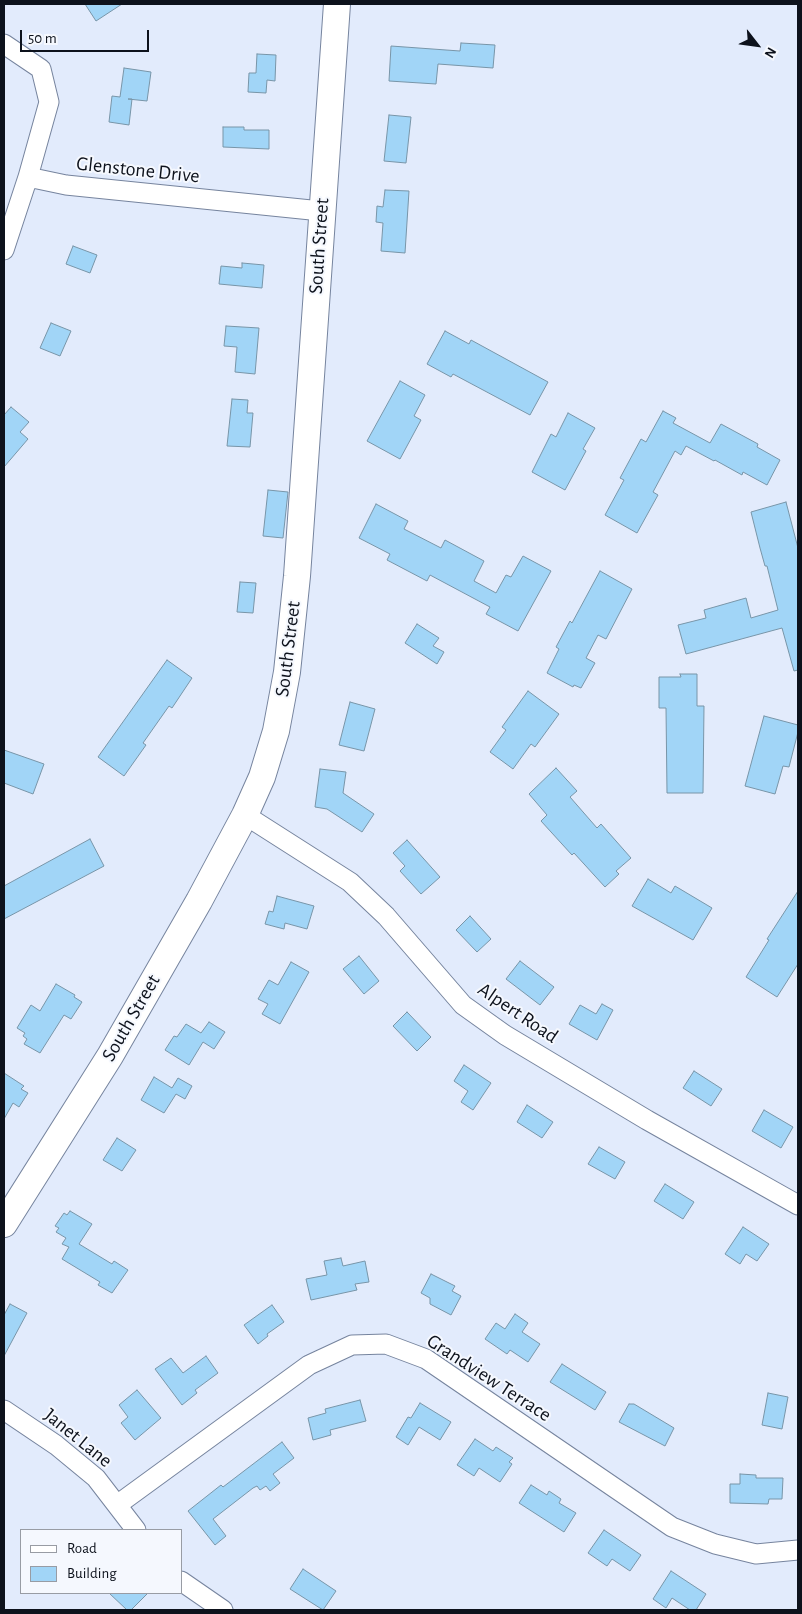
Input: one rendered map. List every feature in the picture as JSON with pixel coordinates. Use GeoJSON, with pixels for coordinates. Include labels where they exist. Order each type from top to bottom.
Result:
{"type":"FeatureCollection","features":[{"type":"Feature","properties":{"kind":"street","name":"South Street"},"geometry":{"type":"LineString","coordinates":[[4,1224],[110,1056],[199,901],[245,816],[262,777],[276,732],[287,672],[297,576],[337,4]]}},
{"type":"Feature","properties":{"kind":"street"},"geometry":{"type":"LineString","coordinates":[[4,44],[41,69],[49,102],[28,177],[4,250]]}},
{"type":"Feature","properties":{"kind":"street","name":"Glenstone Drive"},"geometry":{"type":"LineString","coordinates":[[28,177],[66,185],[321,212]]}},
{"type":"Feature","properties":{"kind":"street","name":"Alpert Road"},"geometry":{"type":"LineString","coordinates":[[245,816],[350,882],[386,916],[463,1005],[498,1030],[647,1120],[798,1205]]}},
{"type":"Feature","properties":{"kind":"street","name":"Grandview Terrace"},"geometry":{"type":"LineString","coordinates":[[117,1505],[309,1365],[352,1345],[386,1344],[426,1359],[672,1527],[715,1544],[756,1554],[798,1550]]}},
{"type":"Feature","properties":{"kind":"street","name":"Janet Lane"},"geometry":{"type":"LineString","coordinates":[[4,1410],[56,1445],[96,1478],[135,1529]]}},
{"type":"Feature","properties":{"kind":"street"},"geometry":{"type":"LineString","coordinates":[[182,1582],[223,1610]]}},
{"type":"Feature","properties":{"kind":"building"},"geometry":{"type":"Polygon","coordinates":[[[85,4],[122,4],[96,21],[85,4]]]}},
{"type":"Feature","properties":{"kind":"building"},"geometry":{"type":"Polygon","coordinates":[[[461,43],[495,45],[493,68],[438,64],[436,84],[389,81],[391,46],[460,51],[461,43]]]}},
{"type":"Feature","properties":{"kind":"building"},"geometry":{"type":"Polygon","coordinates":[[[257,54],[276,55],[275,81],[267,80],[266,93],[248,92],[249,73],[256,73],[257,54]]]}},
{"type":"Feature","properties":{"kind":"building"},"geometry":{"type":"Polygon","coordinates":[[[124,68],[151,72],[147,101],[132,99],[129,125],[109,122],[112,96],[120,97],[124,68]]]}},
{"type":"Feature","properties":{"kind":"building"},"geometry":{"type":"Polygon","coordinates":[[[389,115],[411,117],[406,163],[384,161],[389,115]]]}},
{"type":"Feature","properties":{"kind":"building"},"geometry":{"type":"Polygon","coordinates":[[[223,127],[244,127],[244,130],[269,130],[269,149],[223,147],[223,127]]]}},
{"type":"Feature","properties":{"kind":"building"},"geometry":{"type":"Polygon","coordinates":[[[385,190],[409,191],[405,253],[381,251],[383,223],[376,222],[377,206],[383,207],[385,190]]]}},
{"type":"Feature","properties":{"kind":"building"},"geometry":{"type":"Polygon","coordinates":[[[73,246],[97,255],[90,273],[66,264],[73,246]]]}},
{"type":"Feature","properties":{"kind":"building"},"geometry":{"type":"Polygon","coordinates":[[[242,263],[264,265],[262,288],[219,284],[221,266],[242,268],[242,263]]]}},
{"type":"Feature","properties":{"kind":"building"},"geometry":{"type":"Polygon","coordinates":[[[51,323],[71,331],[60,356],[40,348],[51,323]]]}},
{"type":"Feature","properties":{"kind":"building"},"geometry":{"type":"Polygon","coordinates":[[[226,326],[259,328],[255,374],[235,372],[237,347],[224,346],[226,326]]]}},
{"type":"Feature","properties":{"kind":"building"},"geometry":{"type":"Polygon","coordinates":[[[445,331],[469,344],[471,340],[548,382],[530,415],[453,374],[451,377],[427,364],[445,331]]]}},
{"type":"Feature","properties":{"kind":"building"},"geometry":{"type":"Polygon","coordinates":[[[400,381],[425,395],[414,416],[421,420],[400,459],[367,441],[400,381]]]}},
{"type":"Feature","properties":{"kind":"building"},"geometry":{"type":"Polygon","coordinates":[[[232,399],[248,400],[247,413],[253,413],[250,447],[227,446],[232,399]]]}},
{"type":"Feature","properties":{"kind":"building"},"geometry":{"type":"Polygon","coordinates":[[[11,407],[29,422],[20,432],[28,439],[4,467],[4,415],[11,407]]]}},
{"type":"Feature","properties":{"kind":"building"},"geometry":{"type":"Polygon","coordinates":[[[663,411],[676,418],[673,423],[710,443],[721,424],[758,444],[757,447],[780,460],[767,485],[743,472],[742,475],[686,446],[681,455],[675,451],[653,492],[658,495],[637,533],[605,515],[624,480],[620,478],[641,439],[646,442],[663,411]]]}},
{"type":"Feature","properties":{"kind":"building"},"geometry":{"type":"Polygon","coordinates":[[[568,413],[595,428],[583,449],[586,451],[565,490],[532,472],[551,434],[556,437],[568,413]]]}},
{"type":"Feature","properties":{"kind":"building"},"geometry":{"type":"Polygon","coordinates":[[[268,490],[288,492],[283,538],[263,536],[268,490]]]}},
{"type":"Feature","properties":{"kind":"building"},"geometry":{"type":"Polygon","coordinates":[[[786,502],[798,548],[798,670],[794,671],[782,628],[686,654],[678,625],[706,618],[704,610],[746,598],[751,618],[778,610],[751,512],[786,502]]]}},
{"type":"Feature","properties":{"kind":"building"},"geometry":{"type":"Polygon","coordinates":[[[376,504],[408,521],[404,529],[441,548],[445,540],[484,561],[474,581],[496,593],[506,575],[511,577],[523,556],[551,571],[518,631],[486,614],[490,607],[430,575],[427,581],[387,560],[390,554],[359,538],[376,504]]]}},
{"type":"Feature","properties":{"kind":"building"},"geometry":{"type":"Polygon","coordinates":[[[600,571],[632,589],[606,639],[598,635],[586,658],[595,663],[581,688],[574,685],[573,687],[547,673],[559,649],[556,647],[570,621],[572,623],[600,571]]]}},
{"type":"Feature","properties":{"kind":"building"},"geometry":{"type":"Polygon","coordinates":[[[240,582],[256,583],[253,613],[237,612],[240,582]]]}},
{"type":"Feature","properties":{"kind":"building"},"geometry":{"type":"Polygon","coordinates":[[[417,624],[439,638],[433,646],[444,652],[437,664],[405,643],[417,624]]]}},
{"type":"Feature","properties":{"kind":"building"},"geometry":{"type":"Polygon","coordinates":[[[167,660],[192,678],[172,708],[169,706],[143,743],[146,745],[124,776],[98,757],[167,660]]]}},
{"type":"Feature","properties":{"kind":"building"},"geometry":{"type":"Polygon","coordinates":[[[680,674],[697,674],[697,706],[704,706],[703,793],[667,793],[666,708],[659,708],[659,677],[681,677],[680,674]]]}},
{"type":"Feature","properties":{"kind":"building"},"geometry":{"type":"Polygon","coordinates":[[[528,691],[559,714],[535,747],[531,744],[513,769],[490,752],[506,730],[502,727],[528,691]]]}},
{"type":"Feature","properties":{"kind":"building"},"geometry":{"type":"Polygon","coordinates":[[[350,702],[375,709],[364,751],[339,745],[350,702]]]}},
{"type":"Feature","properties":{"kind":"building"},"geometry":{"type":"Polygon","coordinates":[[[764,716],[798,725],[789,767],[783,766],[775,794],[745,786],[764,716]]]}},
{"type":"Feature","properties":{"kind":"building"},"geometry":{"type":"Polygon","coordinates":[[[4,750],[44,764],[33,794],[4,783],[4,750]]]}},
{"type":"Feature","properties":{"kind":"building"},"geometry":{"type":"Polygon","coordinates":[[[556,768],[577,791],[570,797],[597,828],[601,824],[631,858],[616,871],[619,874],[605,887],[541,821],[547,815],[529,794],[556,768]]]}},
{"type":"Feature","properties":{"kind":"building"},"geometry":{"type":"Polygon","coordinates":[[[320,769],[346,772],[343,793],[374,814],[362,832],[327,809],[315,807],[320,769]]]}},
{"type":"Feature","properties":{"kind":"building"},"geometry":{"type":"Polygon","coordinates":[[[90,839],[104,866],[4,919],[4,886],[90,839]]]}},
{"type":"Feature","properties":{"kind":"building"},"geometry":{"type":"Polygon","coordinates":[[[407,840],[440,877],[421,894],[400,871],[405,866],[393,853],[407,840]]]}},
{"type":"Feature","properties":{"kind":"building"},"geometry":{"type":"Polygon","coordinates":[[[648,879],[671,893],[675,886],[712,908],[693,940],[632,906],[648,879]]]}},
{"type":"Feature","properties":{"kind":"building"},"geometry":{"type":"Polygon","coordinates":[[[798,891],[798,964],[777,997],[746,977],[769,940],[767,939],[798,891]]]}},
{"type":"Feature","properties":{"kind":"building"},"geometry":{"type":"Polygon","coordinates":[[[277,896],[314,906],[307,929],[285,923],[284,929],[265,924],[269,911],[273,912],[277,896]]]}},
{"type":"Feature","properties":{"kind":"building"},"geometry":{"type":"Polygon","coordinates":[[[470,916],[491,939],[477,952],[456,930],[470,916]]]}},
{"type":"Feature","properties":{"kind":"building"},"geometry":{"type":"Polygon","coordinates":[[[359,956],[379,981],[364,994],[343,969],[359,956]]]}},
{"type":"Feature","properties":{"kind":"building"},"geometry":{"type":"Polygon","coordinates":[[[520,961],[554,987],[540,1005],[506,979],[520,961]]]}},
{"type":"Feature","properties":{"kind":"building"},"geometry":{"type":"Polygon","coordinates":[[[291,962],[309,972],[280,1024],[262,1014],[268,1004],[258,999],[269,980],[278,985],[291,962]]]}},
{"type":"Feature","properties":{"kind":"building"},"geometry":{"type":"Polygon","coordinates":[[[56,984],[75,995],[74,997],[82,1002],[71,1019],[64,1015],[40,1053],[24,1044],[27,1039],[23,1036],[25,1033],[17,1028],[31,1005],[40,1011],[56,984]]]}},
{"type":"Feature","properties":{"kind":"building"},"geometry":{"type":"Polygon","coordinates":[[[602,1004],[613,1010],[597,1040],[569,1024],[580,1005],[596,1014],[602,1004]]]}},
{"type":"Feature","properties":{"kind":"building"},"geometry":{"type":"Polygon","coordinates":[[[407,1012],[431,1037],[417,1051],[393,1026],[407,1012]]]}},
{"type":"Feature","properties":{"kind":"building"},"geometry":{"type":"Polygon","coordinates":[[[209,1022],[225,1032],[214,1049],[203,1042],[189,1065],[165,1050],[174,1036],[177,1037],[186,1024],[201,1033],[209,1022]]]}},
{"type":"Feature","properties":{"kind":"building"},"geometry":{"type":"Polygon","coordinates":[[[464,1065],[491,1083],[473,1110],[461,1102],[468,1091],[454,1081],[464,1065]]]}},
{"type":"Feature","properties":{"kind":"building"},"geometry":{"type":"Polygon","coordinates":[[[694,1071],[722,1089],[711,1106],[683,1088],[694,1071]]]}},
{"type":"Feature","properties":{"kind":"building"},"geometry":{"type":"Polygon","coordinates":[[[4,1073],[24,1086],[21,1089],[28,1093],[19,1107],[13,1103],[4,1119],[4,1073]]]}},
{"type":"Feature","properties":{"kind":"building"},"geometry":{"type":"Polygon","coordinates":[[[154,1077],[172,1088],[178,1078],[192,1086],[185,1099],[176,1094],[164,1113],[141,1100],[154,1077]]]}},
{"type":"Feature","properties":{"kind":"building"},"geometry":{"type":"Polygon","coordinates":[[[527,1105],[553,1122],[542,1138],[517,1122],[527,1105]]]}},
{"type":"Feature","properties":{"kind":"building"},"geometry":{"type":"Polygon","coordinates":[[[764,1110],[793,1127],[781,1148],[752,1131],[764,1110]]]}},
{"type":"Feature","properties":{"kind":"building"},"geometry":{"type":"Polygon","coordinates":[[[117,1138],[136,1150],[122,1171],[103,1160],[117,1138]]]}},
{"type":"Feature","properties":{"kind":"building"},"geometry":{"type":"Polygon","coordinates":[[[599,1147],[625,1162],[615,1179],[588,1164],[599,1147]]]}},
{"type":"Feature","properties":{"kind":"building"},"geometry":{"type":"Polygon","coordinates":[[[665,1184],[694,1202],[683,1219],[654,1201],[665,1184]]]}},
{"type":"Feature","properties":{"kind":"building"},"geometry":{"type":"Polygon","coordinates":[[[70,1211],[92,1224],[79,1244],[112,1264],[114,1261],[128,1270],[112,1293],[98,1285],[100,1282],[62,1259],[69,1247],[62,1244],[66,1238],[56,1232],[59,1228],[55,1226],[64,1213],[67,1215],[70,1211]]]}},
{"type":"Feature","properties":{"kind":"building"},"geometry":{"type":"Polygon","coordinates":[[[743,1227],[769,1244],[757,1261],[746,1254],[740,1264],[725,1254],[743,1227]]]}},
{"type":"Feature","properties":{"kind":"building"},"geometry":{"type":"Polygon","coordinates":[[[341,1258],[343,1266],[365,1261],[369,1282],[355,1284],[357,1290],[311,1300],[306,1279],[327,1275],[324,1261],[341,1258]]]}},
{"type":"Feature","properties":{"kind":"building"},"geometry":{"type":"Polygon","coordinates":[[[431,1274],[455,1286],[452,1291],[461,1296],[451,1315],[430,1304],[430,1298],[421,1293],[431,1274]]]}},
{"type":"Feature","properties":{"kind":"building"},"geometry":{"type":"Polygon","coordinates":[[[10,1304],[27,1313],[4,1356],[4,1315],[10,1304]]]}},
{"type":"Feature","properties":{"kind":"building"},"geometry":{"type":"Polygon","coordinates":[[[272,1305],[284,1322],[267,1334],[268,1336],[258,1344],[244,1325],[272,1305]]]}},
{"type":"Feature","properties":{"kind":"building"},"geometry":{"type":"Polygon","coordinates":[[[515,1314],[528,1323],[522,1332],[540,1344],[528,1362],[510,1350],[507,1354],[485,1339],[496,1323],[505,1329],[515,1314]]]}},
{"type":"Feature","properties":{"kind":"building"},"geometry":{"type":"Polygon","coordinates":[[[206,1356],[218,1373],[195,1390],[197,1393],[182,1405],[155,1369],[171,1358],[183,1373],[206,1356]]]}},
{"type":"Feature","properties":{"kind":"building"},"geometry":{"type":"Polygon","coordinates":[[[562,1364],[606,1392],[595,1410],[550,1382],[562,1364]]]}},
{"type":"Feature","properties":{"kind":"building"},"geometry":{"type":"Polygon","coordinates":[[[137,1390],[161,1418],[135,1440],[121,1423],[128,1417],[119,1405],[137,1390]]]}},
{"type":"Feature","properties":{"kind":"building"},"geometry":{"type":"Polygon","coordinates":[[[768,1393],[788,1397],[782,1429],[762,1425],[768,1393]]]}},
{"type":"Feature","properties":{"kind":"building"},"geometry":{"type":"Polygon","coordinates":[[[360,1400],[366,1421],[330,1430],[331,1435],[313,1440],[308,1418],[326,1413],[325,1409],[360,1400]]]}},
{"type":"Feature","properties":{"kind":"building"},"geometry":{"type":"Polygon","coordinates":[[[420,1403],[451,1422],[440,1440],[419,1427],[408,1445],[396,1437],[408,1417],[411,1418],[420,1403]]]}},
{"type":"Feature","properties":{"kind":"building"},"geometry":{"type":"Polygon","coordinates":[[[629,1404],[634,1404],[674,1428],[665,1446],[619,1422],[629,1404]]]}},
{"type":"Feature","properties":{"kind":"building"},"geometry":{"type":"Polygon","coordinates":[[[475,1439],[493,1451],[496,1447],[513,1458],[509,1462],[512,1464],[500,1482],[479,1468],[474,1476],[457,1465],[475,1439]]]}},
{"type":"Feature","properties":{"kind":"building"},"geometry":{"type":"Polygon","coordinates":[[[282,1442],[294,1458],[273,1474],[280,1483],[270,1491],[266,1486],[260,1490],[257,1486],[253,1488],[213,1519],[226,1536],[215,1545],[188,1511],[282,1442]]]}},
{"type":"Feature","properties":{"kind":"building"},"geometry":{"type":"Polygon","coordinates":[[[740,1474],[756,1475],[756,1478],[783,1478],[782,1499],[769,1499],[768,1504],[730,1503],[730,1484],[740,1484],[740,1474]]]}},
{"type":"Feature","properties":{"kind":"building"},"geometry":{"type":"Polygon","coordinates":[[[531,1485],[547,1495],[549,1491],[561,1499],[559,1503],[576,1513],[564,1532],[519,1503],[531,1485]]]}},
{"type":"Feature","properties":{"kind":"building"},"geometry":{"type":"Polygon","coordinates":[[[604,1530],[641,1555],[630,1571],[612,1559],[607,1566],[588,1553],[604,1530]]]}},
{"type":"Feature","properties":{"kind":"building"},"geometry":{"type":"Polygon","coordinates":[[[303,1569],[336,1591],[323,1610],[290,1589],[303,1569]]]}},
{"type":"Feature","properties":{"kind":"building"},"geometry":{"type":"Polygon","coordinates":[[[671,1571],[706,1594],[696,1610],[690,1610],[672,1598],[666,1608],[653,1599],[671,1571]]]}},
{"type":"Feature","properties":{"kind":"building"},"geometry":{"type":"Polygon","coordinates":[[[110,1594],[147,1594],[131,1610],[127,1610],[110,1594]]]}}]}
